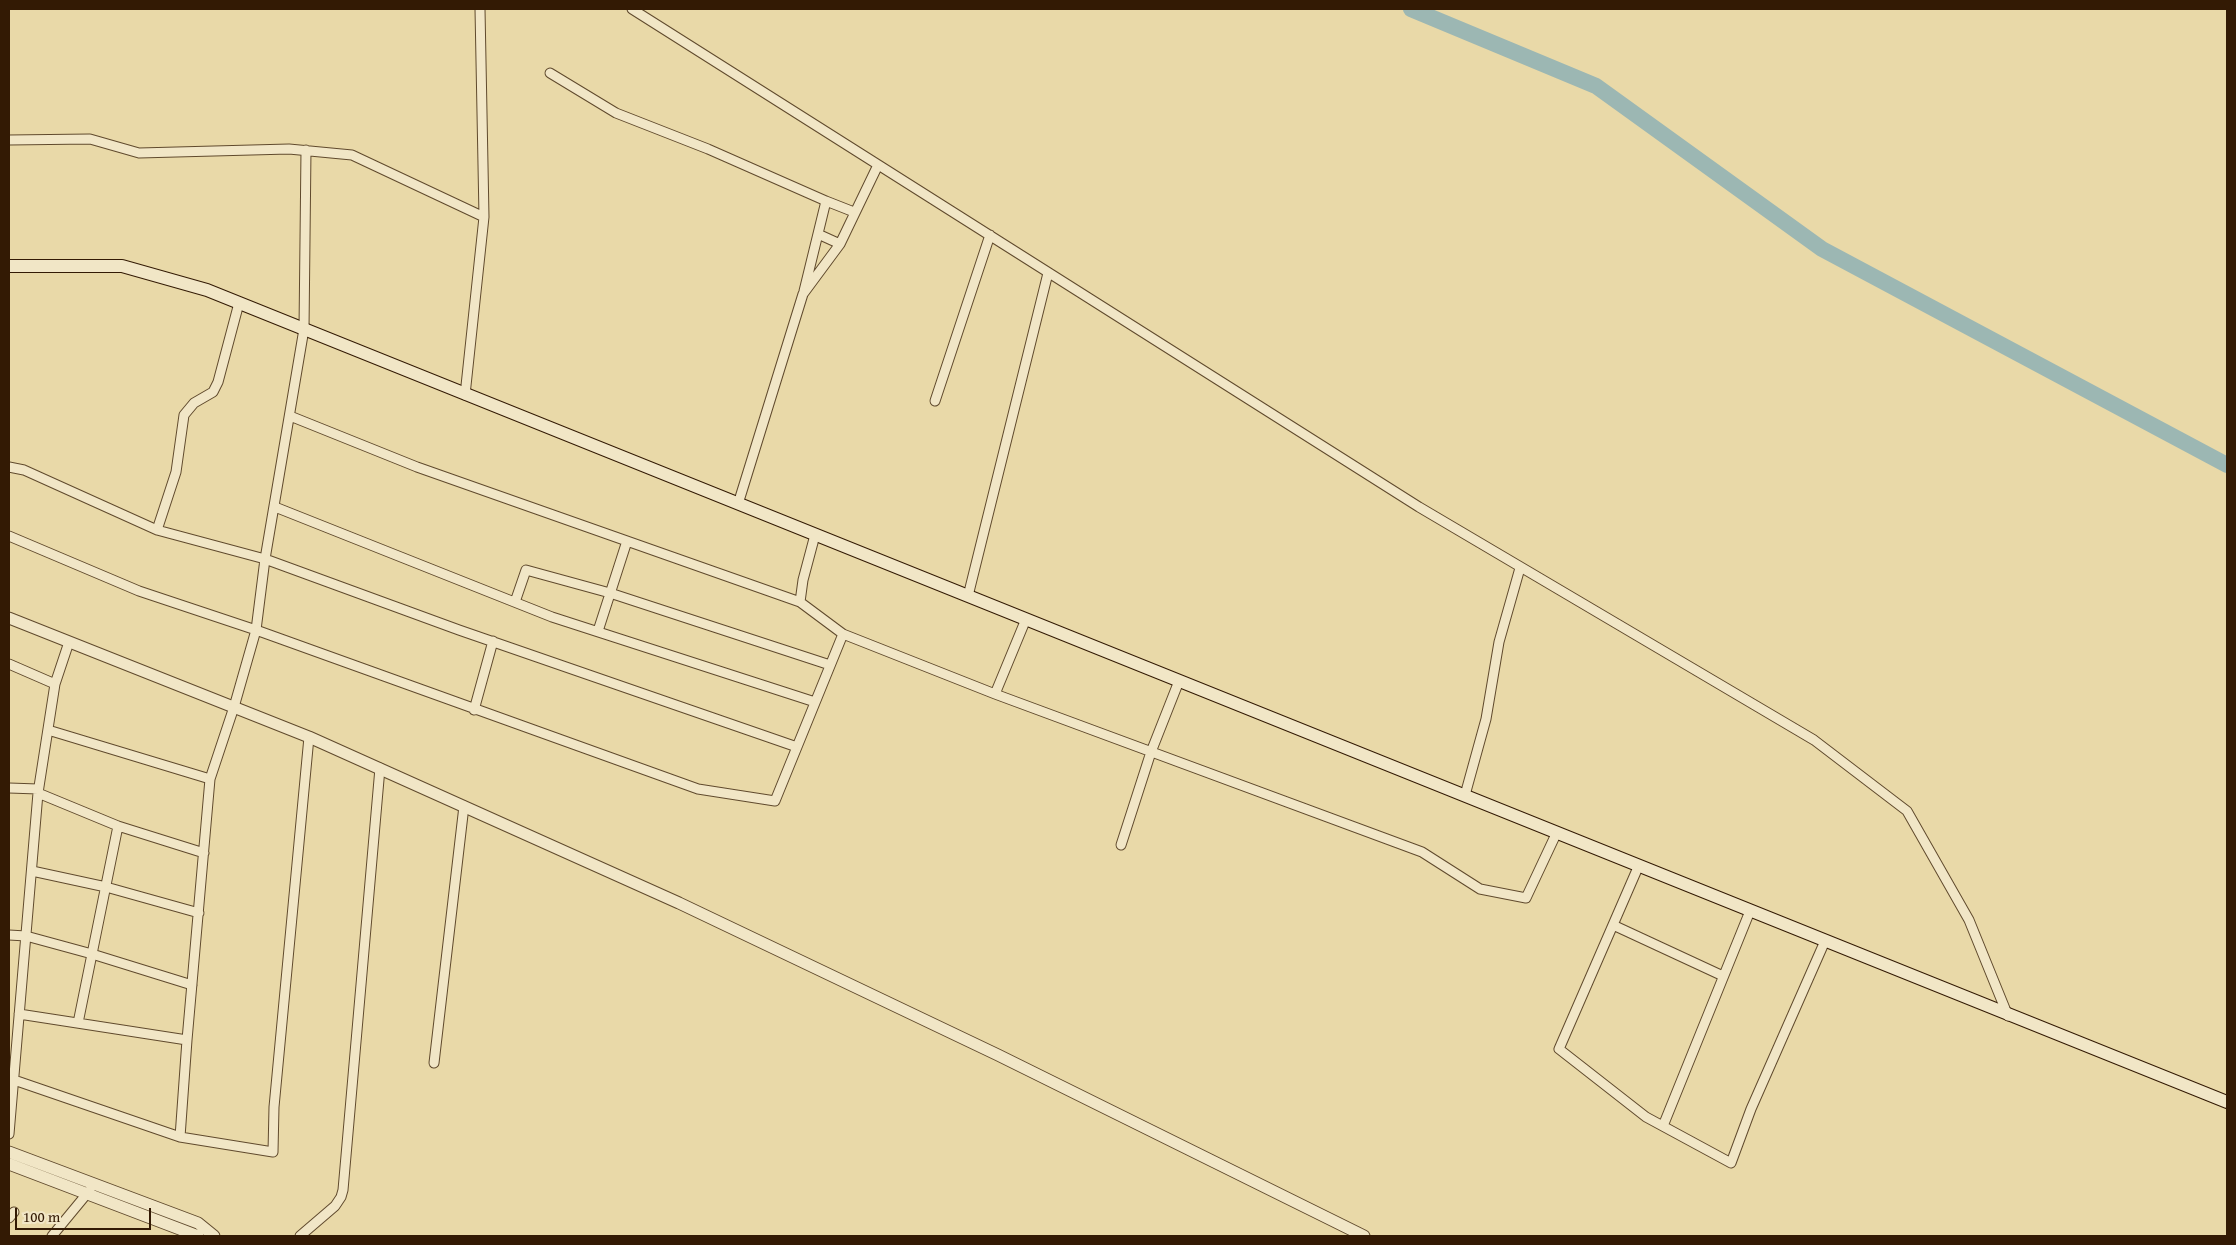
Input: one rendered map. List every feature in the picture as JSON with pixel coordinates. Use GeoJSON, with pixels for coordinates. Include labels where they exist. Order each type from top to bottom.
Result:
{"type":"FeatureCollection","features":[{"type":"Feature","properties":{"kind":"main road"},"geometry":{"type":"LineString","coordinates":[[9,266],[122,266],[207,290],[1639,865],[2008,1016],[2227,1102]]}},
{"type":"Feature","properties":{"kind":"street"},"geometry":{"type":"LineString","coordinates":[[465,395],[484,216],[480,9]]}},
{"type":"Feature","properties":{"kind":"street"},"geometry":{"type":"LineString","coordinates":[[632,9],[1419,508],[1814,740],[1907,811],[1969,920],[2008,1016]]}},
{"type":"Feature","properties":{"kind":"street"},"geometry":{"type":"LineString","coordinates":[[550,73],[616,114],[708,149],[854,212]]}},
{"type":"Feature","properties":{"kind":"street"},"geometry":{"type":"LineString","coordinates":[[9,140],[90,139],[139,153],[289,149],[352,155],[484,216]]}},
{"type":"Feature","properties":{"kind":"street"},"geometry":{"type":"LineString","coordinates":[[180,1137],[210,779],[234,707],[256,630],[265,559],[304,329],[306,150]]}},
{"type":"Feature","properties":{"kind":"street"},"geometry":{"type":"LineString","coordinates":[[803,294],[840,244],[878,165]]}},
{"type":"Feature","properties":{"kind":"street"},"geometry":{"type":"LineString","coordinates":[[738,504],[803,294],[826,201]]}},
{"type":"Feature","properties":{"kind":"street"},"geometry":{"type":"LineString","coordinates":[[818,234],[840,244]]}},
{"type":"Feature","properties":{"kind":"street"},"geometry":{"type":"LineString","coordinates":[[935,401],[990,236]]}},
{"type":"Feature","properties":{"kind":"street"},"geometry":{"type":"LineString","coordinates":[[968,596],[1048,272]]}},
{"type":"Feature","properties":{"kind":"street"},"geometry":{"type":"LineString","coordinates":[[157,530],[176,472],[184,415],[194,403],[213,392],[218,382],[239,303]]}},
{"type":"Feature","properties":{"kind":"street"},"geometry":{"type":"LineString","coordinates":[[290,416],[417,467],[800,602],[843,634],[995,694],[1422,852],[1480,889],[1526,898],[1557,832]]}},
{"type":"Feature","properties":{"kind":"street"},"geometry":{"type":"LineString","coordinates":[[9,467],[24,470],[157,530],[265,559],[492,641],[797,747]]}},
{"type":"Feature","properties":{"kind":"street"},"geometry":{"type":"LineString","coordinates":[[275,507],[515,602],[598,632],[815,702]]}},
{"type":"Feature","properties":{"kind":"street"},"geometry":{"type":"LineString","coordinates":[[800,602],[803,580],[815,535]]}},
{"type":"Feature","properties":{"kind":"street"},"geometry":{"type":"LineString","coordinates":[[9,536],[138,591],[256,630],[698,789],[775,801],[843,634]]}},
{"type":"Feature","properties":{"kind":"street"},"geometry":{"type":"LineString","coordinates":[[598,632],[627,541]]}},
{"type":"Feature","properties":{"kind":"street"},"geometry":{"type":"LineString","coordinates":[[1465,795],[1486,719],[1499,642],[1520,568]]}},
{"type":"Feature","properties":{"kind":"street"},"geometry":{"type":"LineString","coordinates":[[515,602],[526,570],[610,593],[830,665]]}},
{"type":"Feature","properties":{"kind":"street"},"geometry":{"type":"LineString","coordinates":[[9,618],[308,737],[679,903],[980,1047],[1364,1236]]}},
{"type":"Feature","properties":{"kind":"street"},"geometry":{"type":"LineString","coordinates":[[995,694],[1026,620]]}},
{"type":"Feature","properties":{"kind":"street"},"geometry":{"type":"LineString","coordinates":[[474,710],[492,641]]}},
{"type":"Feature","properties":{"kind":"street"},"geometry":{"type":"LineString","coordinates":[[9,1134],[38,791],[55,684],[69,642]]}},
{"type":"Feature","properties":{"kind":"street"},"geometry":{"type":"LineString","coordinates":[[9,664],[55,684]]}},
{"type":"Feature","properties":{"kind":"street"},"geometry":{"type":"LineString","coordinates":[[1121,845],[1152,752],[1179,681]]}},
{"type":"Feature","properties":{"kind":"street"},"geometry":{"type":"LineString","coordinates":[[48,730],[210,779]]}},
{"type":"Feature","properties":{"kind":"street"},"geometry":{"type":"LineString","coordinates":[[14,1080],[180,1137],[273,1152],[274,1108],[308,737]]}},
{"type":"Feature","properties":{"kind":"street"},"geometry":{"type":"LineString","coordinates":[[300,1236],[335,1206],[343,1190],[380,768]]}},
{"type":"Feature","properties":{"kind":"street"},"geometry":{"type":"LineString","coordinates":[[9,788],[38,791],[118,826],[204,853]]}},
{"type":"Feature","properties":{"kind":"street"},"geometry":{"type":"LineString","coordinates":[[434,1063],[464,806]]}},
{"type":"Feature","properties":{"kind":"street"},"geometry":{"type":"LineString","coordinates":[[78,1023],[118,826]]}},
{"type":"Feature","properties":{"kind":"street"},"geometry":{"type":"LineString","coordinates":[[1639,865],[1559,1049],[1646,1117],[1731,1163],[1750,1109],[1825,941]]}},
{"type":"Feature","properties":{"kind":"street"},"geometry":{"type":"LineString","coordinates":[[32,871],[106,888],[198,913]]}},
{"type":"Feature","properties":{"kind":"street"},"geometry":{"type":"LineString","coordinates":[[1662,1126],[1750,911]]}},
{"type":"Feature","properties":{"kind":"street"},"geometry":{"type":"LineString","coordinates":[[1613,925],[1723,976]]}},
{"type":"Feature","properties":{"kind":"street"},"geometry":{"type":"LineString","coordinates":[[9,935],[26,936],[192,984]]}},
{"type":"Feature","properties":{"kind":"street"},"geometry":{"type":"LineString","coordinates":[[20,1014],[188,1040]]}},
{"type":"Feature","properties":{"kind":"street"},"geometry":{"type":"LineString","coordinates":[[9,1152],[198,1236]]}},
{"type":"Feature","properties":{"kind":"street"},"geometry":{"type":"LineString","coordinates":[[9,1164],[198,1223],[214,1236]]}},
{"type":"Feature","properties":{"kind":"street"},"geometry":{"type":"LineString","coordinates":[[52,1236],[91,1189]]}},
{"type":"Feature","properties":{"kind":"waterway"},"geometry":{"type":"LineString","coordinates":[[1411,9],[1596,86],[1822,249],[2227,465]]}}]}
